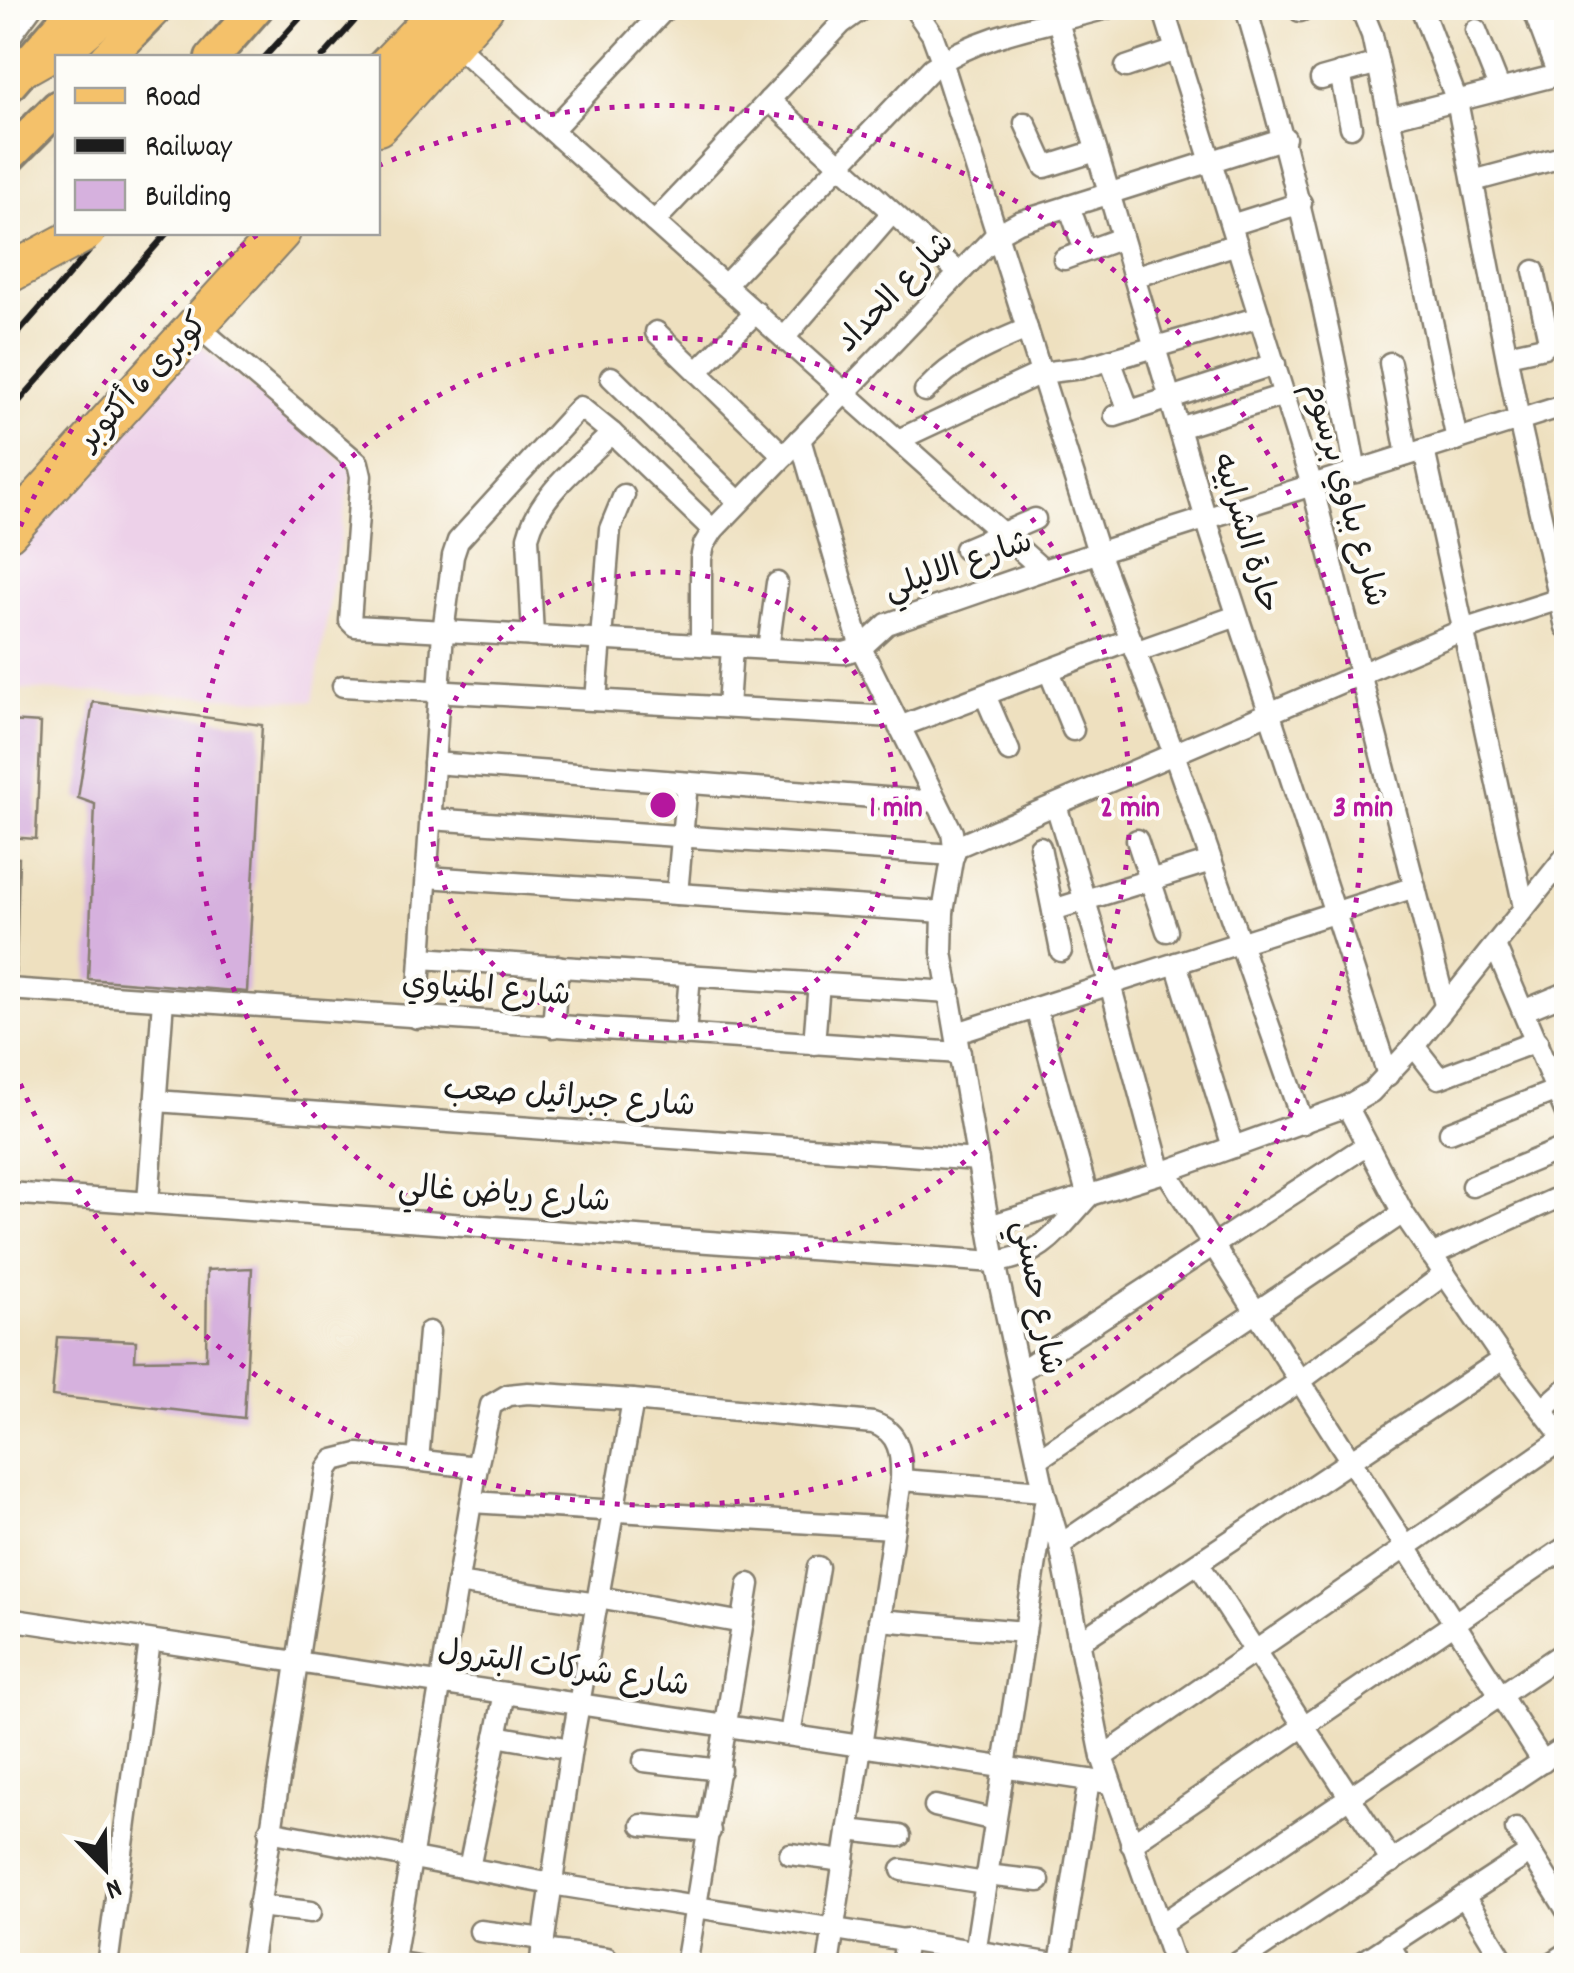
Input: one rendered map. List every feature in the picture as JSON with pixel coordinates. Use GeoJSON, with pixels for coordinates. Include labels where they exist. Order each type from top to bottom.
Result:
{"type":"FeatureCollection","features":[{"type":"Feature","properties":{"kind":"highway"},"geometry":{"type":"LineString","coordinates":[[14,63],[75,38],[110,8]]}},
{"type":"Feature","properties":{"kind":"highway"},"geometry":{"type":"LineString","coordinates":[[380,62],[425,8]]}},
{"type":"Feature","properties":{"kind":"highway"},"geometry":{"type":"LineString","coordinates":[[380,73],[465,23]]}},
{"type":"Feature","properties":{"kind":"highway"},"geometry":{"type":"LineString","coordinates":[[380,83],[465,23]]}},
{"type":"Feature","properties":{"kind":"highway"},"geometry":{"type":"LineString","coordinates":[[380,124],[465,23]]}},
{"type":"Feature","properties":{"kind":"highway"},"geometry":{"type":"LineString","coordinates":[[8,274],[80,235]]}},
{"type":"Feature","properties":{"kind":"highway","name":"كوبرى 6 أكتوبر"},"geometry":{"type":"LineString","coordinates":[[8,494],[146,348],[243,235]]}},
{"type":"Feature","properties":{"kind":"highway","name":"كوبرى 6 أكتوبر"},"geometry":{"type":"LineString","coordinates":[[8,532],[278,235]]}},
{"type":"Feature","properties":{"kind":"main road"},"geometry":{"type":"LineString","coordinates":[[110,55],[156,8]]}},
{"type":"Feature","properties":{"kind":"main road"},"geometry":{"type":"LineString","coordinates":[[215,55],[256,8]]}},
{"type":"Feature","properties":{"kind":"main road"},"geometry":{"type":"LineString","coordinates":[[14,63],[73,9]]}},
{"type":"Feature","properties":{"kind":"main road"},"geometry":{"type":"LineString","coordinates":[[8,157],[55,110]]}},
{"type":"Feature","properties":{"kind":"main road"},"geometry":{"type":"LineString","coordinates":[[8,288],[55,235]]}},
{"type":"Feature","properties":{"kind":"street"},"geometry":{"type":"LineString","coordinates":[[14,63],[31,8]]}},
{"type":"Feature","properties":{"kind":"street"},"geometry":{"type":"LineString","coordinates":[[552,130],[666,8]]}},
{"type":"Feature","properties":{"kind":"street"},"geometry":{"type":"LineString","coordinates":[[654,222],[842,22],[863,8]]}},
{"type":"Feature","properties":{"kind":"street"},"geometry":{"type":"LineString","coordinates":[[914,8],[932,34],[942,62],[1098,552],[1174,754],[1302,1123]]}},
{"type":"Feature","properties":{"kind":"street"},"geometry":{"type":"LineString","coordinates":[[725,285],[942,62],[977,44],[1056,14],[1108,8]]}},
{"type":"Feature","properties":{"kind":"street","name":"شارع بباوي برسوم"},"geometry":{"type":"LineString","coordinates":[[1163,8],[1312,485],[1445,1005]]}},
{"type":"Feature","properties":{"kind":"street"},"geometry":{"type":"LineString","coordinates":[[1246,8],[1301,203],[1356,472]]}},
{"type":"Feature","properties":{"kind":"street"},"geometry":{"type":"LineString","coordinates":[[1361,8],[1372,35],[1457,440]]}},
{"type":"Feature","properties":{"kind":"street"},"geometry":{"type":"LineString","coordinates":[[1422,10],[1456,101],[1519,420],[1563,598],[1566,626]]}},
{"type":"Feature","properties":{"kind":"street","name":"حارة الشرابيه"},"geometry":{"type":"LineString","coordinates":[[1056,14],[1206,519],[1388,1075]]}},
{"type":"Feature","properties":{"kind":"street"},"geometry":{"type":"LineString","coordinates":[[1389,118],[1562,74],[1537,17],[1566,18]]}},
{"type":"Feature","properties":{"kind":"street"},"geometry":{"type":"LineString","coordinates":[[465,23],[552,130],[1044,570]]}},
{"type":"Feature","properties":{"kind":"street"},"geometry":{"type":"LineString","coordinates":[[1476,30],[1500,90]]}},
{"type":"Feature","properties":{"kind":"street"},"geometry":{"type":"LineString","coordinates":[[1126,67],[1176,50]]}},
{"type":"Feature","properties":{"kind":"street"},"geometry":{"type":"LineString","coordinates":[[1351,128],[1330,76],[1378,62]]}},
{"type":"Feature","properties":{"kind":"street"},"geometry":{"type":"LineString","coordinates":[[769,100],[959,273]]}},
{"type":"Feature","properties":{"kind":"street"},"geometry":{"type":"LineString","coordinates":[[1025,124],[1045,166],[1096,151]]}},
{"type":"Feature","properties":{"kind":"street","name":"شارع الحداد"},"geometry":{"type":"LineString","coordinates":[[701,645],[701,560],[713,530],[997,234],[1019,222],[1285,138]]}},
{"type":"Feature","properties":{"kind":"street"},"geometry":{"type":"LineString","coordinates":[[1473,180],[1566,156]]}},
{"type":"Feature","properties":{"kind":"street"},"geometry":{"type":"LineString","coordinates":[[1134,276],[1301,203]]}},
{"type":"Feature","properties":{"kind":"street"},"geometry":{"type":"LineString","coordinates":[[1069,206],[1085,251]]}},
{"type":"Feature","properties":{"kind":"street"},"geometry":{"type":"LineString","coordinates":[[784,338],[892,212]]}},
{"type":"Feature","properties":{"kind":"street"},"geometry":{"type":"LineString","coordinates":[[1064,259],[1122,238]]}},
{"type":"Feature","properties":{"kind":"street"},"geometry":{"type":"LineString","coordinates":[[1506,355],[1544,347],[1548,341],[1534,271]]}},
{"type":"Feature","properties":{"kind":"street"},"geometry":{"type":"LineString","coordinates":[[698,372],[756,312]]}},
{"type":"Feature","properties":{"kind":"street"},"geometry":{"type":"LineString","coordinates":[[898,440],[1041,373],[1082,368],[1260,317]]}},
{"type":"Feature","properties":{"kind":"street"},"geometry":{"type":"LineString","coordinates":[[925,391],[955,362],[1027,329]]}},
{"type":"Feature","properties":{"kind":"street"},"geometry":{"type":"LineString","coordinates":[[656,332],[784,456]]}},
{"type":"Feature","properties":{"kind":"street","name":"شارع الاليلي"},"geometry":{"type":"LineString","coordinates":[[210,336],[358,463],[361,476],[350,621],[357,627],[732,647],[844,652],[861,648],[887,624],[1098,552],[1566,405]]}},
{"type":"Feature","properties":{"kind":"street"},"geometry":{"type":"LineString","coordinates":[[1110,360],[1122,414],[1275,364]]}},
{"type":"Feature","properties":{"kind":"street"},"geometry":{"type":"LineString","coordinates":[[1390,364],[1463,630],[1524,907]]}},
{"type":"Feature","properties":{"kind":"street"},"geometry":{"type":"LineString","coordinates":[[611,377],[739,502]]}},
{"type":"Feature","properties":{"kind":"street"},"geometry":{"type":"LineString","coordinates":[[1179,428],[1284,395]]}},
{"type":"Feature","properties":{"kind":"street"},"geometry":{"type":"LineString","coordinates":[[418,1018],[443,632],[458,541],[580,407],[713,530]]}},
{"type":"Feature","properties":{"kind":"street"},"geometry":{"type":"LineString","coordinates":[[532,636],[528,537],[532,522],[556,488],[612,433]]}},
{"type":"Feature","properties":{"kind":"street"},"geometry":{"type":"LineString","coordinates":[[800,439],[861,648],[952,832],[954,852]]}},
{"type":"Feature","properties":{"kind":"street"},"geometry":{"type":"LineString","coordinates":[[596,700],[610,529],[624,495]]}},
{"type":"Feature","properties":{"kind":"street"},"geometry":{"type":"LineString","coordinates":[[965,550],[1034,519]]}},
{"type":"Feature","properties":{"kind":"street"},"geometry":{"type":"LineString","coordinates":[[768,648],[776,583]]}},
{"type":"Feature","properties":{"kind":"street"},"geometry":{"type":"LineString","coordinates":[[430,820],[954,852],[1463,630],[1563,598]]}},
{"type":"Feature","properties":{"kind":"street"},"geometry":{"type":"LineString","coordinates":[[343,686],[728,707],[897,722],[1049,670],[1237,616]]}},
{"type":"Feature","properties":{"kind":"street"},"geometry":{"type":"LineString","coordinates":[[728,707],[732,647]]}},
{"type":"Feature","properties":{"kind":"street"},"geometry":{"type":"LineString","coordinates":[[1049,670],[1073,730]]}},
{"type":"Feature","properties":{"kind":"street"},"geometry":{"type":"LineString","coordinates":[[985,694],[1009,750]]}},
{"type":"Feature","properties":{"kind":"street"},"geometry":{"type":"LineString","coordinates":[[434,764],[938,802]]}},
{"type":"Feature","properties":{"kind":"street"},"geometry":{"type":"LineString","coordinates":[[677,894],[687,782]]}},
{"type":"Feature","properties":{"kind":"street"},"geometry":{"type":"LineString","coordinates":[[1056,805],[1163,1172],[1214,1245],[1543,1762]]}},
{"type":"Feature","properties":{"kind":"street"},"geometry":{"type":"LineString","coordinates":[[1138,840],[1167,931]]}},
{"type":"Feature","properties":{"kind":"street"},"geometry":{"type":"LineString","coordinates":[[1040,847],[1061,951]]}},
{"type":"Feature","properties":{"kind":"street","name":"شارع حسني"},"geometry":{"type":"LineString","coordinates":[[954,852],[942,912],[942,952],[996,1262],[1045,1495],[1060,1546],[1102,1757],[1099,1782],[1130,1844],[1175,1966]]}},
{"type":"Feature","properties":{"kind":"street"},"geometry":{"type":"LineString","coordinates":[[990,1226],[1088,1197],[1302,1123],[1370,1092],[1496,948],[1566,856]]}},
{"type":"Feature","properties":{"kind":"street"},"geometry":{"type":"LineString","coordinates":[[1053,910],[1211,861]]}},
{"type":"Feature","properties":{"kind":"street"},"geometry":{"type":"LineString","coordinates":[[427,877],[942,912]]}},
{"type":"Feature","properties":{"kind":"street"},"geometry":{"type":"LineString","coordinates":[[958,1043],[1036,1008],[1415,887]]}},
{"type":"Feature","properties":{"kind":"street"},"geometry":{"type":"LineString","coordinates":[[1496,948],[1566,1111]]}},
{"type":"Feature","properties":{"kind":"street"},"geometry":{"type":"LineString","coordinates":[[421,958],[950,992]]}},
{"type":"Feature","properties":{"kind":"street"},"geometry":{"type":"LineString","coordinates":[[1176,963],[1233,1147]]}},
{"type":"Feature","properties":{"kind":"street"},"geometry":{"type":"LineString","coordinates":[[553,1026],[558,966]]}},
{"type":"Feature","properties":{"kind":"street"},"geometry":{"type":"LineString","coordinates":[[685,1035],[690,975]]}},
{"type":"Feature","properties":{"kind":"street"},"geometry":{"type":"LineString","coordinates":[[814,1044],[819,984]]}},
{"type":"Feature","properties":{"kind":"street","name":"شارع المنياوي"},"geometry":{"type":"LineString","coordinates":[[8,989],[814,1044],[958,1043]]}},
{"type":"Feature","properties":{"kind":"street"},"geometry":{"type":"LineString","coordinates":[[1523,1011],[1566,992]]}},
{"type":"Feature","properties":{"kind":"street"},"geometry":{"type":"LineString","coordinates":[[148,1202],[163,1000]]}},
{"type":"Feature","properties":{"kind":"street"},"geometry":{"type":"LineString","coordinates":[[1036,1008],[1088,1197]]}},
{"type":"Feature","properties":{"kind":"street"},"geometry":{"type":"LineString","coordinates":[[1414,1046],[1440,1078],[1536,1041]]}},
{"type":"Feature","properties":{"kind":"street"},"geometry":{"type":"LineString","coordinates":[[1546,1062],[1566,1054]]}},
{"type":"Feature","properties":{"kind":"street"},"geometry":{"type":"LineString","coordinates":[[1450,1132],[1557,1090]]}},
{"type":"Feature","properties":{"kind":"street","name":"شارع جبرائيل صعب"},"geometry":{"type":"LineString","coordinates":[[156,1101],[978,1160]]}},
{"type":"Feature","properties":{"kind":"street"},"geometry":{"type":"LineString","coordinates":[[1102,1757],[1565,1439],[1503,1359],[1403,1213],[1346,1106]]}},
{"type":"Feature","properties":{"kind":"street"},"geometry":{"type":"LineString","coordinates":[[1018,1372],[1366,1145]]}},
{"type":"Feature","properties":{"kind":"street"},"geometry":{"type":"LineString","coordinates":[[1472,1186],[1566,1147]]}},
{"type":"Feature","properties":{"kind":"street","name":"شارع رياض غالي"},"geometry":{"type":"LineString","coordinates":[[8,1194],[996,1262]]}},
{"type":"Feature","properties":{"kind":"street"},"geometry":{"type":"LineString","coordinates":[[1431,1255],[1566,1194]]}},
{"type":"Feature","properties":{"kind":"street"},"geometry":{"type":"LineString","coordinates":[[996,1262],[1020,1259],[1041,1246],[1088,1197]]}},
{"type":"Feature","properties":{"kind":"street"},"geometry":{"type":"LineString","coordinates":[[1038,1459],[1403,1213]]}},
{"type":"Feature","properties":{"kind":"street"},"geometry":{"type":"LineString","coordinates":[[1060,1546],[1300,1381],[1446,1274]]}},
{"type":"Feature","properties":{"kind":"street"},"geometry":{"type":"LineString","coordinates":[[418,1460],[429,1332]]}},
{"type":"Feature","properties":{"kind":"street"},"geometry":{"type":"LineString","coordinates":[[1079,1642],[1503,1359]]}},
{"type":"Feature","properties":{"kind":"street"},"geometry":{"type":"LineString","coordinates":[[1543,1409],[1566,1389]]}},
{"type":"Feature","properties":{"kind":"street"},"geometry":{"type":"LineString","coordinates":[[418,1966],[393,1964],[477,1467],[491,1405],[517,1393],[874,1423],[896,1440],[901,1480],[828,1966]]}},
{"type":"Feature","properties":{"kind":"street"},"geometry":{"type":"LineString","coordinates":[[542,1952],[571,1748],[633,1400]]}},
{"type":"Feature","properties":{"kind":"street"},"geometry":{"type":"LineString","coordinates":[[250,1966],[327,1470],[345,1454],[477,1467]]}},
{"type":"Feature","properties":{"kind":"street"},"geometry":{"type":"LineString","coordinates":[[901,1480],[1045,1495],[974,1958]]}},
{"type":"Feature","properties":{"kind":"street"},"geometry":{"type":"LineString","coordinates":[[471,1502],[893,1528]]}},
{"type":"Feature","properties":{"kind":"street"},"geometry":{"type":"LineString","coordinates":[[1130,1844],[1566,1547]]}},
{"type":"Feature","properties":{"kind":"street"},"geometry":{"type":"LineString","coordinates":[[1198,1563],[1392,1862]]}},
{"type":"Feature","properties":{"kind":"street"},"geometry":{"type":"LineString","coordinates":[[790,1735],[818,1567]]}},
{"type":"Feature","properties":{"kind":"street"},"geometry":{"type":"LineString","coordinates":[[457,1583],[743,1623]]}},
{"type":"Feature","properties":{"kind":"street"},"geometry":{"type":"LineString","coordinates":[[686,1966],[749,1584]]}},
{"type":"Feature","properties":{"kind":"street","name":"شارع شركات البترول"},"geometry":{"type":"LineString","coordinates":[[8,1620],[1099,1782]]}},
{"type":"Feature","properties":{"kind":"street"},"geometry":{"type":"LineString","coordinates":[[879,1620],[1025,1632]]}},
{"type":"Feature","properties":{"kind":"street"},"geometry":{"type":"LineString","coordinates":[[107,1966],[150,1640]]}},
{"type":"Feature","properties":{"kind":"street"},"geometry":{"type":"LineString","coordinates":[[1160,1925],[1566,1651]]}},
{"type":"Feature","properties":{"kind":"street"},"geometry":{"type":"LineString","coordinates":[[469,1868],[504,1694]]}},
{"type":"Feature","properties":{"kind":"street"},"geometry":{"type":"LineString","coordinates":[[496,1736],[571,1748]]}},
{"type":"Feature","properties":{"kind":"street"},"geometry":{"type":"LineString","coordinates":[[1234,1966],[1566,1746]]}},
{"type":"Feature","properties":{"kind":"street"},"geometry":{"type":"LineString","coordinates":[[644,1761],[720,1770]]}},
{"type":"Feature","properties":{"kind":"street"},"geometry":{"type":"LineString","coordinates":[[270,1831],[552,1884],[906,1939],[974,1958],[1064,1965],[1099,1782]]}},
{"type":"Feature","properties":{"kind":"street"},"geometry":{"type":"LineString","coordinates":[[935,1806],[995,1820]]}},
{"type":"Feature","properties":{"kind":"street"},"geometry":{"type":"LineString","coordinates":[[642,1824],[710,1831]]}},
{"type":"Feature","properties":{"kind":"street"},"geometry":{"type":"LineString","coordinates":[[1516,1829],[1566,1908]]}},
{"type":"Feature","properties":{"kind":"street"},"geometry":{"type":"LineString","coordinates":[[848,1830],[900,1836]]}},
{"type":"Feature","properties":{"kind":"street"},"geometry":{"type":"LineString","coordinates":[[1357,1966],[1531,1852]]}},
{"type":"Feature","properties":{"kind":"street"},"geometry":{"type":"LineString","coordinates":[[790,1854],[844,1861]]}},
{"type":"Feature","properties":{"kind":"street"},"geometry":{"type":"LineString","coordinates":[[902,1870],[1038,1882]]}},
{"type":"Feature","properties":{"kind":"street"},"geometry":{"type":"LineString","coordinates":[[1464,1896],[1508,1966]]}},
{"type":"Feature","properties":{"kind":"street"},"geometry":{"type":"LineString","coordinates":[[258,1906],[311,1912]]}},
{"type":"Feature","properties":{"kind":"street"},"geometry":{"type":"LineString","coordinates":[[480,1931],[542,1952],[607,1958]]}},
{"type":"Feature","properties":{"kind":"street"},"geometry":{"type":"LineString","coordinates":[[902,1966],[906,1939]]}},
{"type":"Feature","properties":{"kind":"street"},"geometry":{"type":"LineString","coordinates":[[1389,1944],[1402,1966]]}},
{"type":"Feature","properties":{"kind":"street"},"geometry":{"type":"LineString","coordinates":[[1548,1966],[1566,1954]]}},
{"type":"Feature","properties":{"kind":"shaded area"},"geometry":{"type":"Polygon","coordinates":[[[184,333],[352,468],[313,701],[8,689],[8,529],[184,333]]]}},
{"type":"Feature","properties":{"kind":"building"},"geometry":{"type":"Polygon","coordinates":[[[93,702],[262,725],[247,992],[88,979],[95,804],[78,798],[93,702]]]}},
{"type":"Feature","properties":{"kind":"building"},"geometry":{"type":"Polygon","coordinates":[[[8,721],[41,723],[36,839],[8,837],[8,721]]]}},
{"type":"Feature","properties":{"kind":"building"},"geometry":{"type":"Polygon","coordinates":[[[8,857],[19,858],[16,977],[8,976],[8,857]]]}},
{"type":"Feature","properties":{"kind":"building"},"geometry":{"type":"Polygon","coordinates":[[[252,1268],[244,1418],[52,1396],[57,1337],[136,1341],[135,1360],[206,1359],[207,1270],[252,1268]]]}},
{"type":"Feature","properties":{"kind":"railway"},"geometry":{"type":"LineString","coordinates":[[267,55],[309,8]]}},
{"type":"Feature","properties":{"kind":"railway"},"geometry":{"type":"LineString","coordinates":[[325,55],[366,8]]}},
{"type":"Feature","properties":{"kind":"railway"},"geometry":{"type":"LineString","coordinates":[[8,345],[103,235]]}},
{"type":"Feature","properties":{"kind":"railway"},"geometry":{"type":"LineString","coordinates":[[8,414],[165,235]]}}]}
